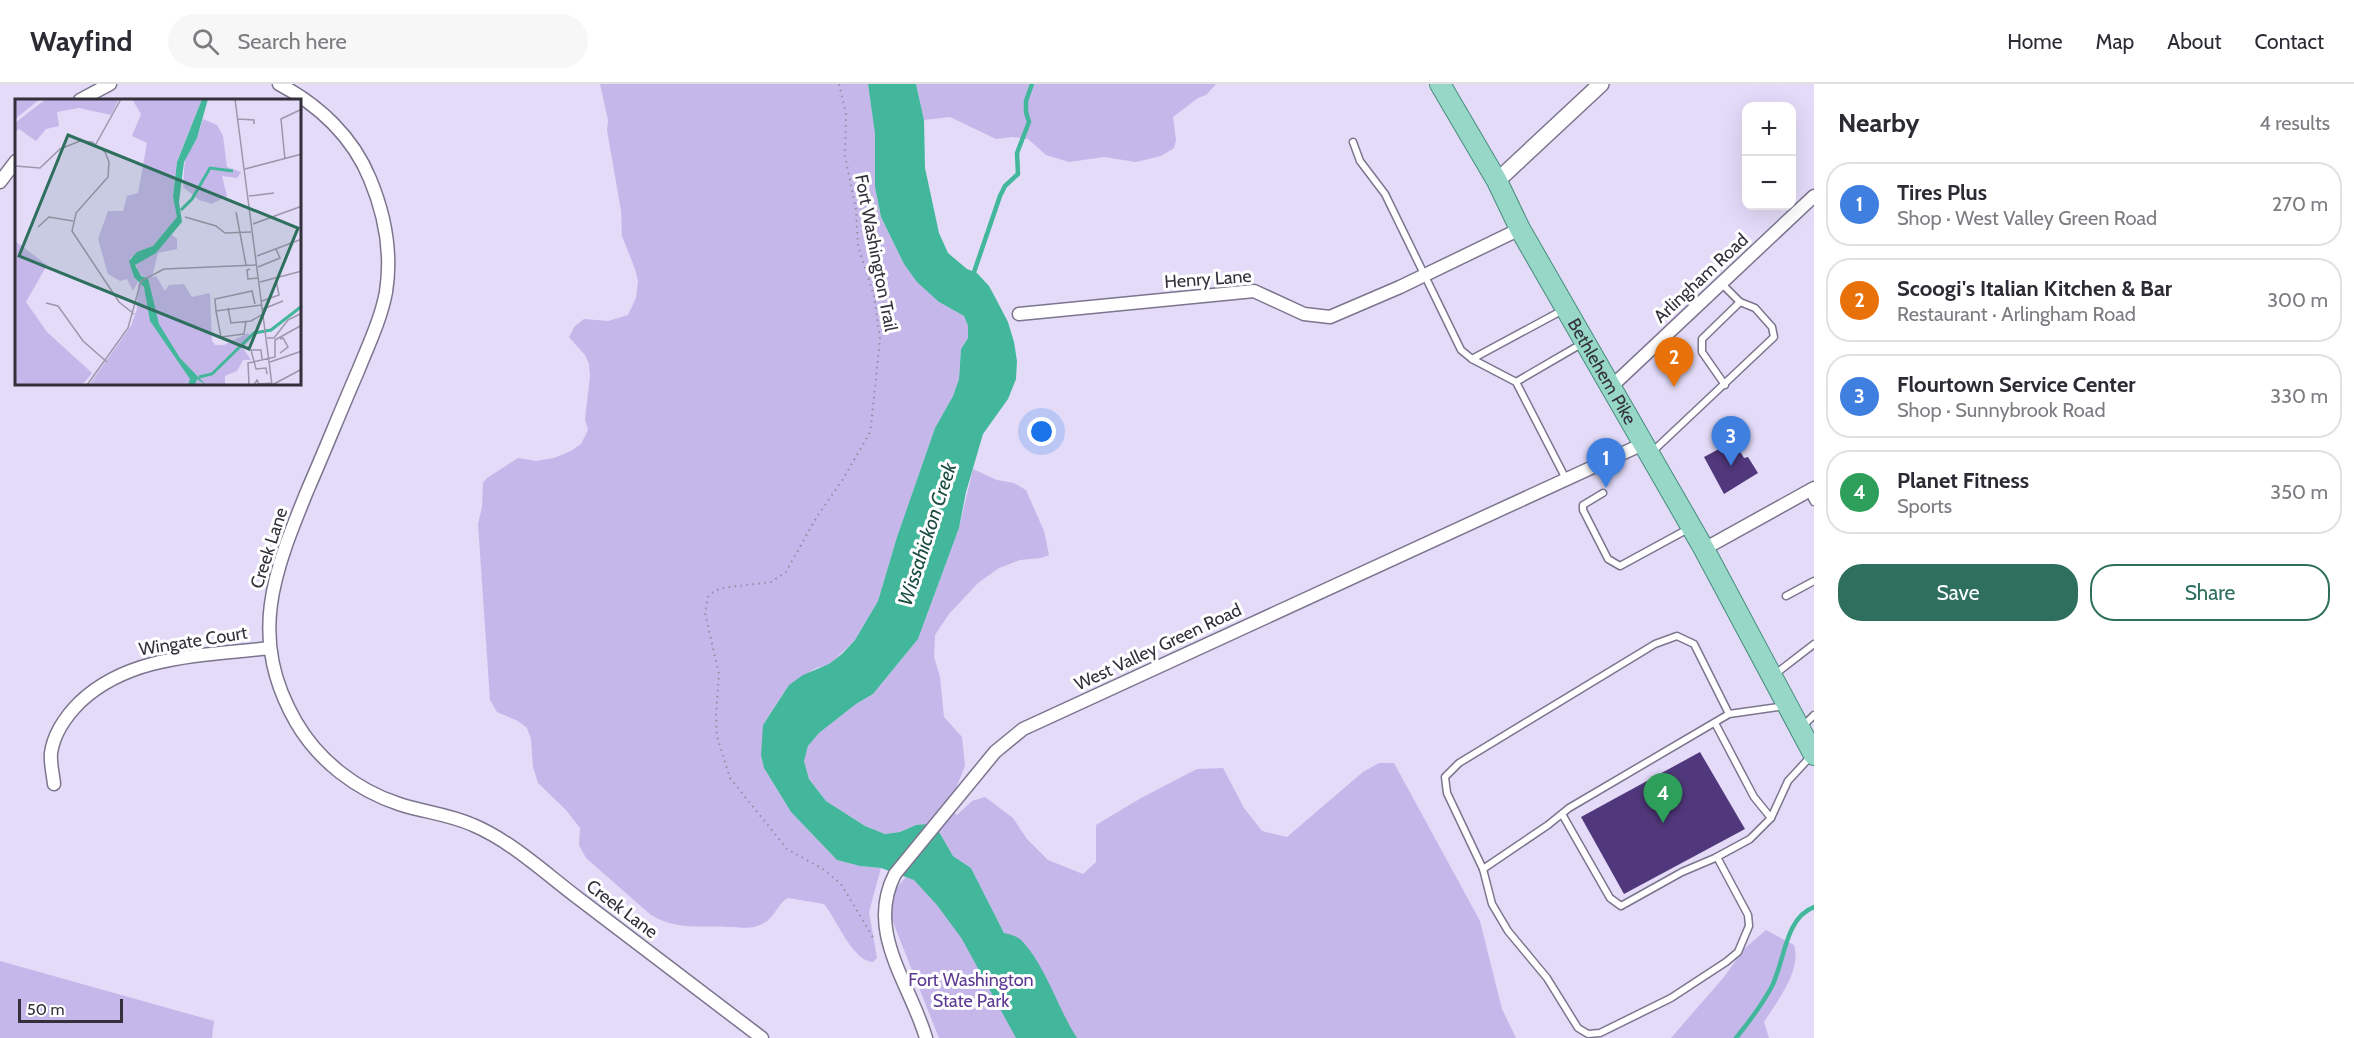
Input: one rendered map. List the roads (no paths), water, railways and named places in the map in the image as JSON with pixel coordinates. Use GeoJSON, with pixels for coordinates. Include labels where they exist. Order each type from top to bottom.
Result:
{"type":"FeatureCollection","features":[{"type":"Feature","properties":{"kind":"main road","name":"Bethlehem Pike"},"geometry":{"type":"LineString","coordinates":[[1440,84],[1497,181],[1520,229],[1704,549],[1789,706],[1807,722],[1814,754]]}},
{"type":"Feature","properties":{"kind":"street"},"geometry":{"type":"LineString","coordinates":[[83,99],[110,84]]}},
{"type":"Feature","properties":{"kind":"street","name":"Creek Lane"},"geometry":{"type":"LineString","coordinates":[[279,84],[315,106],[337,128],[357,154],[380,202],[388,254],[386,293],[367,349],[278,565],[269,608],[270,648],[279,685],[296,722],[316,751],[342,774],[397,804],[458,819],[482,829],[528,860],[762,1038]]}},
{"type":"Feature","properties":{"kind":"street"},"geometry":{"type":"LineString","coordinates":[[1497,181],[1601,84]]}},
{"type":"Feature","properties":{"kind":"street"},"geometry":{"type":"LineString","coordinates":[[0,182],[15,162]]}},
{"type":"Feature","properties":{"kind":"street","name":"Arlingham Road"},"geometry":{"type":"LineString","coordinates":[[1612,386],[1814,196]]}},
{"type":"Feature","properties":{"kind":"street","name":"Henry Lane"},"geometry":{"type":"LineString","coordinates":[[1018,314],[1254,291],[1304,314],[1330,317],[1520,229]]}},
{"type":"Feature","properties":{"kind":"street","name":"West Valley Green Road"},"geometry":{"type":"LineString","coordinates":[[927,1038],[885,931],[885,898],[895,874],[995,752],[1023,729],[1566,479],[1646,449]]}},
{"type":"Feature","properties":{"kind":"street"},"geometry":{"type":"LineString","coordinates":[[1704,549],[1812,494]]}},
{"type":"Feature","properties":{"kind":"street","name":"Wingate Court"},"geometry":{"type":"LineString","coordinates":[[54,784],[51,755],[54,742],[63,722],[95,689],[122,673],[156,662],[270,648]]}},
{"type":"Feature","properties":{"kind":"lane"},"geometry":{"type":"LineString","coordinates":[[1353,142],[1360,161],[1385,194],[1461,350],[1472,359],[1516,382],[1566,479]]}},
{"type":"Feature","properties":{"kind":"lane"},"geometry":{"type":"LineString","coordinates":[[1646,449],[1725,385],[1774,337],[1772,327],[1755,308],[1740,302],[1721,283]]}},
{"type":"Feature","properties":{"kind":"lane"},"geometry":{"type":"LineString","coordinates":[[1725,385],[1702,352],[1702,339],[1740,302]]}},
{"type":"Feature","properties":{"kind":"lane"},"geometry":{"type":"LineString","coordinates":[[1472,359],[1566,308]]}},
{"type":"Feature","properties":{"kind":"lane"},"geometry":{"type":"LineString","coordinates":[[1516,382],[1586,341]]}},
{"type":"Feature","properties":{"kind":"lane"},"geometry":{"type":"LineString","coordinates":[[1603,493],[1582,505],[1583,510],[1608,559],[1620,566],[1691,527]]}},
{"type":"Feature","properties":{"kind":"lane"},"geometry":{"type":"LineString","coordinates":[[1786,596],[1814,580]]}},
{"type":"Feature","properties":{"kind":"lane"},"geometry":{"type":"LineString","coordinates":[[1717,857],[1748,915],[1749,926],[1738,952],[1671,998],[1600,1033],[1588,1034],[1578,1028],[1547,978],[1508,931],[1492,904],[1483,869],[1447,793],[1445,777],[1459,763],[1654,644],[1677,636],[1694,644],[1729,714]]}},
{"type":"Feature","properties":{"kind":"lane"},"geometry":{"type":"LineString","coordinates":[[1772,676],[1814,644]]}},
{"type":"Feature","properties":{"kind":"lane"},"geometry":{"type":"LineString","coordinates":[[1483,869],[1562,814],[1729,714],[1789,706]]}},
{"type":"Feature","properties":{"kind":"lane"},"geometry":{"type":"LineString","coordinates":[[1715,723],[1754,797],[1771,818]]}},
{"type":"Feature","properties":{"kind":"lane"},"geometry":{"type":"LineString","coordinates":[[1562,814],[1610,898],[1621,906],[1682,872],[1750,839],[1771,818],[1788,781],[1814,754]]}},
{"type":"Feature","properties":{"kind":"water","name":"Wissahickon Creek"},"geometry":{"type":"Polygon","coordinates":[[[868,84],[916,84],[924,120],[925,168],[939,233],[948,253],[967,269],[977,273],[989,286],[996,299],[1008,322],[1014,342],[1017,361],[1016,379],[1008,399],[983,434],[966,492],[959,528],[918,639],[873,694],[856,704],[819,733],[808,746],[804,761],[809,779],[826,801],[865,826],[885,834],[900,832],[916,825],[930,824],[938,830],[953,856],[971,868],[1004,933],[1015,936],[1030,950],[1077,1038],[1016,1038],[962,939],[937,905],[914,880],[881,868],[837,860],[791,812],[764,768],[761,755],[763,725],[789,685],[803,675],[829,664],[842,654],[855,640],[878,601],[897,537],[935,428],[953,396],[959,379],[961,349],[968,338],[968,326],[964,316],[939,302],[917,282],[904,264],[881,217],[875,187],[875,134],[868,84]]]}},
{"type":"Feature","properties":{"kind":"waterway"},"geometry":{"type":"LineString","coordinates":[[973,275],[1000,196],[1005,186],[1018,174],[1017,153],[1029,122],[1026,101],[1032,84]]}},
{"type":"Feature","properties":{"kind":"waterway"},"geometry":{"type":"LineString","coordinates":[[1736,1038],[1755,1014],[1771,988],[1791,931],[1804,913],[1814,907]]}},
{"type":"Feature","properties":{"kind":"place","name":"Scoogi's Italian Kitchen & Bar"},"geometry":{"type":"Point","coordinates":[1674,387]}},
{"type":"Feature","properties":{"kind":"place","name":"Flourtown Service Center"},"geometry":{"type":"Point","coordinates":[1731,466]}},
{"type":"Feature","properties":{"kind":"place","name":"Tires Plus"},"geometry":{"type":"Point","coordinates":[1606,488]}},
{"type":"Feature","properties":{"kind":"place","name":"Planet Fitness"},"geometry":{"type":"Point","coordinates":[1663,823]}},
{"type":"Feature","properties":{"kind":"park label","name":"Fort Washington State Park"},"geometry":{"type":"Point","coordinates":[971,990]}}]}
